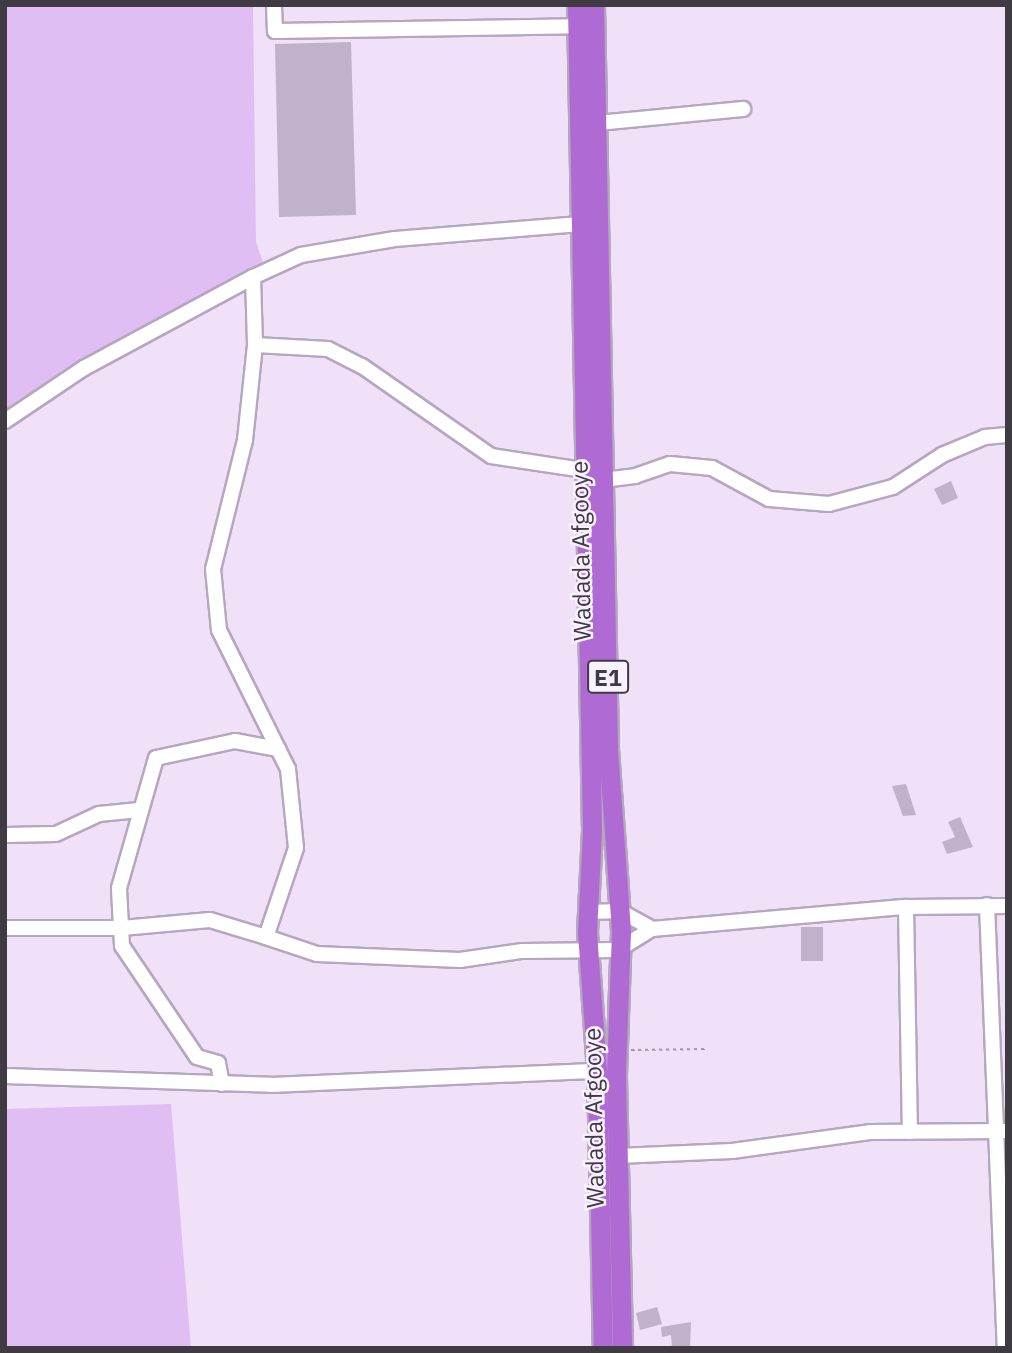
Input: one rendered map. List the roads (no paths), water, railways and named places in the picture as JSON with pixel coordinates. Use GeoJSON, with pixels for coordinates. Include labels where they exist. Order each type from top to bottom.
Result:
{"type":"FeatureCollection","features":[{"type":"Feature","properties":{"kind":"highway","name":"Wadada Afgooye"},"geometry":{"type":"LineString","coordinates":[[577,5],[589,950],[597,1071],[603,1348]]}},
{"type":"Feature","properties":{"kind":"highway","name":"Wadada Afgooye"},"geometry":{"type":"LineString","coordinates":[[594,5],[608,749],[620,911],[616,1050],[622,1348]]}},
{"type":"Feature","properties":{"kind":"street"},"geometry":{"type":"LineString","coordinates":[[274,5],[275,31],[578,26]]}},
{"type":"Feature","properties":{"kind":"street"},"geometry":{"type":"LineString","coordinates":[[597,123],[743,109]]}},
{"type":"Feature","properties":{"kind":"street"},"geometry":{"type":"LineString","coordinates":[[5,421],[84,368],[253,277],[301,255],[395,239],[580,224]]}},
{"type":"Feature","properties":{"kind":"street"},"geometry":{"type":"LineString","coordinates":[[253,277],[256,345],[245,440],[213,569],[219,630],[288,769],[296,848],[266,937]]}},
{"type":"Feature","properties":{"kind":"street"},"geometry":{"type":"LineString","coordinates":[[256,345],[328,349],[362,366],[491,457],[584,470]]}},
{"type":"Feature","properties":{"kind":"street"},"geometry":{"type":"LineString","coordinates":[[603,480],[635,476],[670,464],[712,468],[769,499],[829,504],[873,495],[942,455],[985,437],[1007,435]]}},
{"type":"Feature","properties":{"kind":"street"},"geometry":{"type":"LineString","coordinates":[[222,1084],[218,1063],[197,1057],[122,946],[118,888],[156,758],[235,741],[278,749]]}},
{"type":"Feature","properties":{"kind":"street"},"geometry":{"type":"LineString","coordinates":[[5,835],[56,834],[99,814],[139,810]]}},
{"type":"Feature","properties":{"kind":"street"},"geometry":{"type":"LineString","coordinates":[[987,905],[1002,1131],[1005,1348]]}},
{"type":"Feature","properties":{"kind":"street"},"geometry":{"type":"LineString","coordinates":[[5,928],[122,928],[210,920],[317,954],[460,960],[522,951],[618,950],[652,929],[906,907],[1007,906]]}},
{"type":"Feature","properties":{"kind":"street"},"geometry":{"type":"LineString","coordinates":[[906,907],[910,1132]]}},
{"type":"Feature","properties":{"kind":"street"},"geometry":{"type":"LineString","coordinates":[[589,912],[620,911],[652,929]]}},
{"type":"Feature","properties":{"kind":"street"},"geometry":{"type":"LineString","coordinates":[[5,1076],[222,1084],[597,1071]]}},
{"type":"Feature","properties":{"kind":"street"},"geometry":{"type":"LineString","coordinates":[[618,1156],[732,1151],[828,1135],[1002,1131]]}}]}
